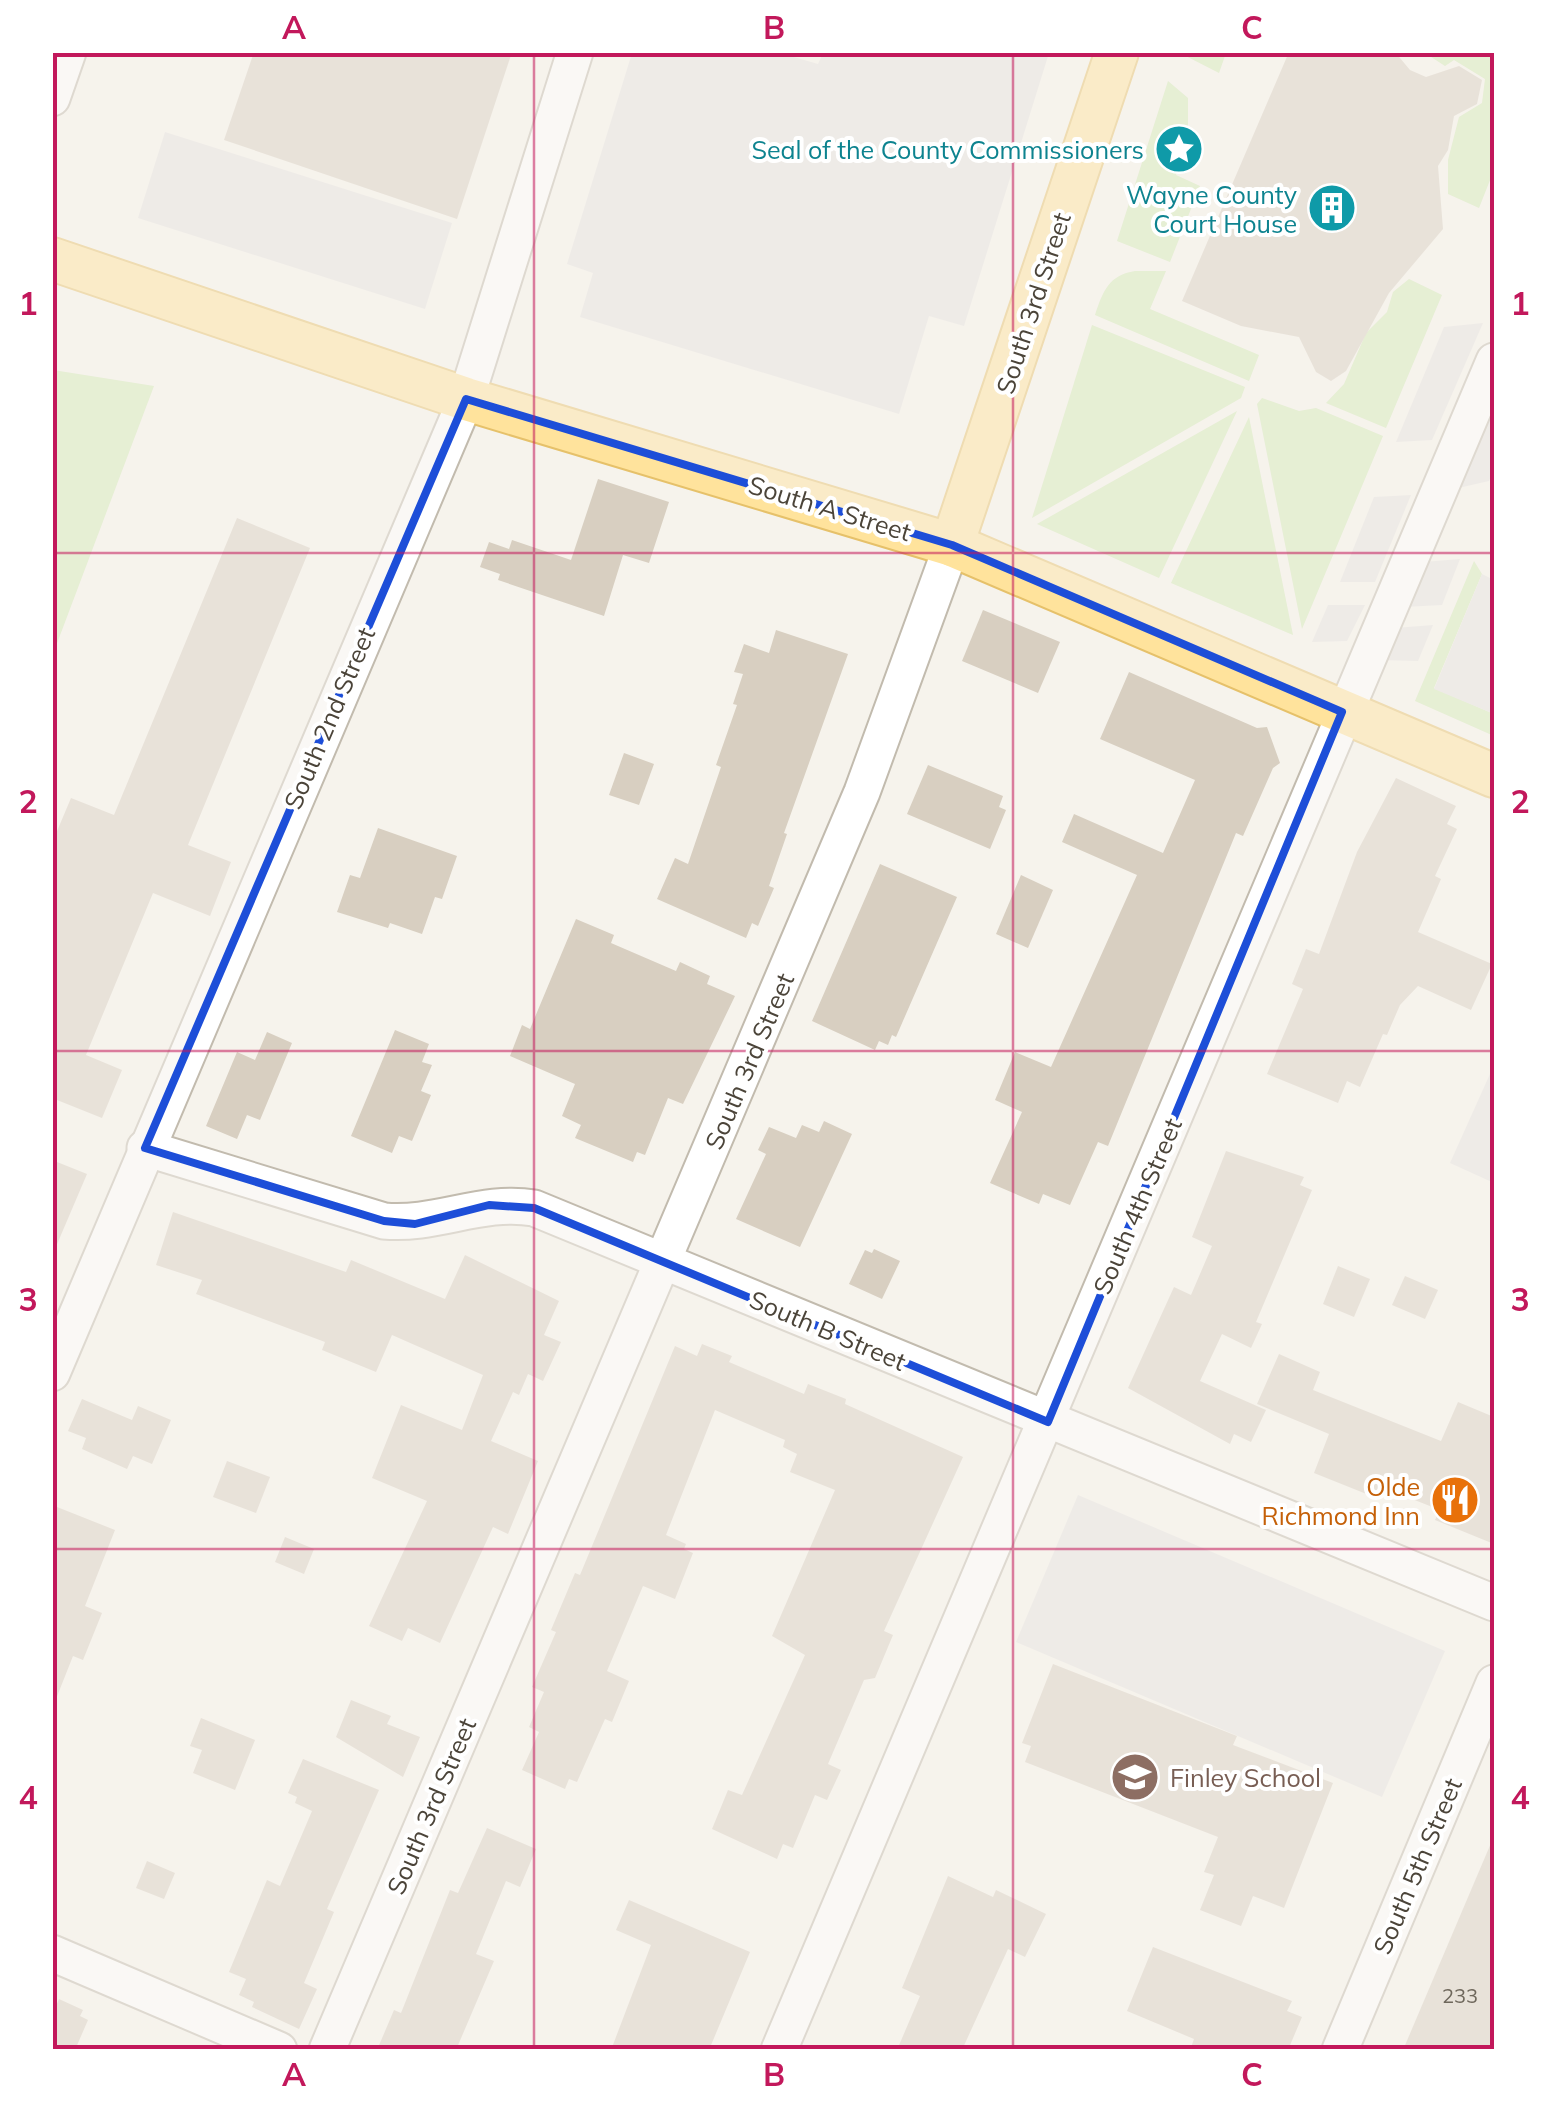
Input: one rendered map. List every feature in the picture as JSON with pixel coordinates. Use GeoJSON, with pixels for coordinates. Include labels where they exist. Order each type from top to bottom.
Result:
{"type":"FeatureCollection","features":[{"type":"Feature","properties":{"kind":"main road","name":"South 3rd Street"},"geometry":{"type":"LineString","coordinates":[[952,545],[1117,52]]}},
{"type":"Feature","properties":{"kind":"main road","name":"South A Street"},"geometry":{"type":"LineString","coordinates":[[52,259],[466,399],[952,545],[1494,776]]}},
{"type":"Feature","properties":{"kind":"street"},"geometry":{"type":"LineString","coordinates":[[52,98],[68,52]]}},
{"type":"Feature","properties":{"kind":"street","name":"South 2nd Street"},"geometry":{"type":"LineString","coordinates":[[52,1373],[466,399],[575,52]]}},
{"type":"Feature","properties":{"kind":"street","name":"South 4th Street"},"geometry":{"type":"LineString","coordinates":[[779,2050],[1048,1422],[1342,712],[1494,362]]}},
{"type":"Feature","properties":{"kind":"street","name":"South 3rd Street"},"geometry":{"type":"LineString","coordinates":[[327,2050],[862,792],[952,545]]}},
{"type":"Feature","properties":{"kind":"street","name":"South B Street"},"geometry":{"type":"LineString","coordinates":[[145,1148],[384,1220],[415,1224],[509,1204],[534,1208],[1494,1603]]}},
{"type":"Feature","properties":{"kind":"street","name":"South 5th Street"},"geometry":{"type":"LineString","coordinates":[[1340,2050],[1494,1683]]}},
{"type":"Feature","properties":{"kind":"street"},"geometry":{"type":"LineString","coordinates":[[52,1953],[279,2050]]}},
{"type":"Feature","properties":{"kind":"highlighted area"},"geometry":{"type":"Polygon","coordinates":[[[466,399],[952,545],[1342,712],[1048,1422],[534,1208],[489,1205],[415,1224],[384,1221],[145,1148],[466,399]]]}},
{"type":"Feature","properties":{"kind":"green space"},"geometry":{"type":"Polygon","coordinates":[[[1178,52],[1226,52],[1226,53],[1219,73],[1178,52]]]}},
{"type":"Feature","properties":{"kind":"green space"},"geometry":{"type":"Polygon","coordinates":[[[1425,53],[1494,53],[1494,170],[1479,208],[1448,194],[1448,160],[1459,117],[1482,103],[1485,79],[1454,60],[1445,66],[1425,53]]]}},
{"type":"Feature","properties":{"kind":"green space"},"geometry":{"type":"Polygon","coordinates":[[[1168,81],[1188,98],[1188,141],[1176,175],[1200,186],[1170,262],[1117,241],[1168,81]]]}},
{"type":"Feature","properties":{"kind":"green space"},"geometry":{"type":"Polygon","coordinates":[[[1135,271],[1166,271],[1150,309],[1259,355],[1249,381],[1095,315],[1108,286],[1119,276],[1135,271]]]}},
{"type":"Feature","properties":{"kind":"green space"},"geometry":{"type":"Polygon","coordinates":[[[1409,279],[1442,295],[1386,428],[1326,403],[1344,384],[1366,333],[1387,312],[1393,292],[1409,279]]]}},
{"type":"Feature","properties":{"kind":"green space"},"geometry":{"type":"Polygon","coordinates":[[[1092,325],[1245,387],[1241,398],[1032,518],[1092,325]]]}},
{"type":"Feature","properties":{"kind":"green space"},"geometry":{"type":"Polygon","coordinates":[[[52,370],[154,386],[53,654],[52,370]]]}},
{"type":"Feature","properties":{"kind":"green space"},"geometry":{"type":"Polygon","coordinates":[[[1262,398],[1299,411],[1316,408],[1383,436],[1302,629],[1257,404],[1262,398]]]}},
{"type":"Feature","properties":{"kind":"green space"},"geometry":{"type":"Polygon","coordinates":[[[1237,411],[1159,578],[1037,524],[1237,411]]]}},
{"type":"Feature","properties":{"kind":"green space"},"geometry":{"type":"Polygon","coordinates":[[[1249,417],[1293,635],[1171,583],[1249,417]]]}},
{"type":"Feature","properties":{"kind":"green space"},"geometry":{"type":"Polygon","coordinates":[[[1474,561],[1482,574],[1434,688],[1494,714],[1494,736],[1415,701],[1474,561]]]}},
{"type":"Feature","properties":{"kind":"shaded area"},"geometry":{"type":"Polygon","coordinates":[[[632,53],[780,53],[818,64],[823,53],[1049,53],[964,326],[929,316],[899,414],[580,317],[593,273],[567,264],[632,53]]]}},
{"type":"Feature","properties":{"kind":"shaded area"},"geometry":{"type":"Polygon","coordinates":[[[165,132],[452,223],[425,309],[138,218],[165,132]]]}},
{"type":"Feature","properties":{"kind":"shaded area"},"geometry":{"type":"Polygon","coordinates":[[[1483,323],[1432,440],[1396,442],[1444,327],[1483,323]]]}},
{"type":"Feature","properties":{"kind":"shaded area"},"geometry":{"type":"Polygon","coordinates":[[[1494,394],[1494,469],[1489,481],[1454,489],[1494,394]]]}},
{"type":"Feature","properties":{"kind":"shaded area"},"geometry":{"type":"Polygon","coordinates":[[[1411,495],[1375,582],[1340,582],[1374,497],[1411,495]]]}},
{"type":"Feature","properties":{"kind":"shaded area"},"geometry":{"type":"Polygon","coordinates":[[[1460,559],[1442,605],[1404,607],[1423,562],[1460,559]]]}},
{"type":"Feature","properties":{"kind":"shaded area"},"geometry":{"type":"Polygon","coordinates":[[[1482,574],[1494,580],[1494,714],[1434,689],[1482,574]]]}},
{"type":"Feature","properties":{"kind":"shaded area"},"geometry":{"type":"Polygon","coordinates":[[[1328,605],[1365,605],[1347,641],[1312,642],[1328,605]]]}},
{"type":"Feature","properties":{"kind":"shaded area"},"geometry":{"type":"Polygon","coordinates":[[[1433,625],[1418,661],[1380,660],[1395,628],[1433,625]]]}},
{"type":"Feature","properties":{"kind":"shaded area"},"geometry":{"type":"Polygon","coordinates":[[[1494,1065],[1494,1183],[1450,1163],[1494,1065]]]}},
{"type":"Feature","properties":{"kind":"shaded area"},"geometry":{"type":"Polygon","coordinates":[[[1078,1495],[1445,1651],[1382,1797],[1016,1642],[1078,1495]]]}},
{"type":"Feature","properties":{"kind":"building"},"geometry":{"type":"Polygon","coordinates":[[[254,52],[512,52],[457,219],[224,140],[254,52]]]}},
{"type":"Feature","properties":{"kind":"building","name":"Wayne County Court House"},"geometry":{"type":"Polygon","coordinates":[[[1289,52],[1395,52],[1410,70],[1426,77],[1459,66],[1482,80],[1477,104],[1454,116],[1448,150],[1438,166],[1443,229],[1389,293],[1346,371],[1331,381],[1316,372],[1299,337],[1241,326],[1182,301],[1289,52]]]}},
{"type":"Feature","properties":{"kind":"building"},"geometry":{"type":"Polygon","coordinates":[[[598,479],[669,502],[649,563],[623,555],[604,616],[498,580],[500,574],[480,567],[489,542],[509,549],[512,540],[571,560],[598,479]]]}},
{"type":"Feature","properties":{"kind":"building"},"geometry":{"type":"Polygon","coordinates":[[[237,518],[310,548],[188,845],[231,862],[210,916],[153,893],[86,1055],[122,1070],[102,1118],[52,1098],[52,843],[71,798],[114,815],[237,518]]]}},
{"type":"Feature","properties":{"kind":"building"},"geometry":{"type":"Polygon","coordinates":[[[983,610],[1060,642],[1038,693],[962,661],[983,610]]]}},
{"type":"Feature","properties":{"kind":"building"},"geometry":{"type":"Polygon","coordinates":[[[776,630],[848,654],[784,833],[787,834],[769,886],[774,888],[758,926],[752,923],[746,938],[657,899],[675,858],[688,864],[737,705],[733,704],[743,674],[734,672],[744,644],[769,653],[776,630]]]}},
{"type":"Feature","properties":{"kind":"building"},"geometry":{"type":"Polygon","coordinates":[[[1129,672],[1257,728],[1267,727],[1280,763],[1273,768],[1243,836],[1236,833],[1108,1146],[1098,1142],[1070,1205],[1043,1194],[1039,1204],[990,1183],[1022,1112],[995,1100],[1015,1052],[1051,1067],[1137,875],[1062,842],[1074,814],[1163,853],[1195,780],[1100,739],[1129,672]]]}},
{"type":"Feature","properties":{"kind":"building"},"geometry":{"type":"Polygon","coordinates":[[[624,753],[654,764],[639,805],[609,795],[624,753]]]}},
{"type":"Feature","properties":{"kind":"building"},"geometry":{"type":"Polygon","coordinates":[[[928,765],[1003,796],[999,807],[1006,810],[990,849],[907,814],[928,765]]]}},
{"type":"Feature","properties":{"kind":"building"},"geometry":{"type":"Polygon","coordinates":[[[1396,778],[1456,806],[1447,824],[1457,829],[1435,876],[1441,879],[1418,932],[1492,964],[1471,1010],[1418,986],[1400,1005],[1387,1035],[1383,1034],[1360,1087],[1347,1081],[1338,1103],[1267,1074],[1303,989],[1292,984],[1306,949],[1319,954],[1357,852],[1396,778]]]}},
{"type":"Feature","properties":{"kind":"building"},"geometry":{"type":"Polygon","coordinates":[[[378,828],[457,856],[442,899],[435,897],[422,934],[337,912],[350,875],[360,878],[378,828]]]}},
{"type":"Feature","properties":{"kind":"building"},"geometry":{"type":"Polygon","coordinates":[[[880,864],[957,897],[896,1037],[892,1035],[888,1045],[879,1041],[875,1050],[812,1021],[880,864]]]}},
{"type":"Feature","properties":{"kind":"building"},"geometry":{"type":"Polygon","coordinates":[[[1021,875],[1053,890],[1028,948],[996,934],[1021,875]]]}},
{"type":"Feature","properties":{"kind":"building"},"geometry":{"type":"Polygon","coordinates":[[[576,919],[614,935],[611,943],[676,971],[680,962],[710,976],[707,984],[735,996],[683,1104],[668,1098],[645,1155],[637,1152],[633,1162],[575,1138],[581,1125],[562,1116],[575,1084],[510,1056],[522,1025],[530,1029],[576,919]]]}},
{"type":"Feature","properties":{"kind":"building"},"geometry":{"type":"Polygon","coordinates":[[[395,1030],[429,1044],[422,1062],[432,1065],[421,1091],[431,1095],[412,1141],[399,1136],[392,1153],[351,1136],[395,1030]]]}},
{"type":"Feature","properties":{"kind":"building"},"geometry":{"type":"Polygon","coordinates":[[[267,1032],[292,1043],[260,1120],[247,1115],[237,1139],[206,1126],[237,1052],[255,1060],[267,1032]]]}},
{"type":"Feature","properties":{"kind":"building"},"geometry":{"type":"Polygon","coordinates":[[[824,1121],[852,1134],[800,1247],[736,1219],[766,1154],[758,1150],[769,1127],[796,1138],[802,1125],[819,1132],[824,1121]]]}},
{"type":"Feature","properties":{"kind":"building"},"geometry":{"type":"Polygon","coordinates":[[[1226,1151],[1304,1177],[1300,1185],[1312,1190],[1256,1322],[1262,1324],[1251,1348],[1222,1334],[1200,1381],[1266,1410],[1251,1442],[1234,1434],[1230,1444],[1128,1388],[1174,1287],[1191,1295],[1212,1246],[1192,1237],[1226,1151]]]}},
{"type":"Feature","properties":{"kind":"building"},"geometry":{"type":"Polygon","coordinates":[[[52,1160],[87,1174],[52,1256],[52,1160]]]}},
{"type":"Feature","properties":{"kind":"building"},"geometry":{"type":"Polygon","coordinates":[[[173,1212],[346,1272],[351,1260],[445,1299],[465,1255],[559,1301],[544,1335],[561,1342],[543,1381],[528,1374],[519,1395],[513,1392],[491,1441],[538,1461],[508,1534],[493,1527],[440,1643],[408,1628],[402,1641],[369,1626],[427,1501],[372,1478],[401,1405],[462,1430],[483,1375],[392,1335],[376,1372],[322,1350],[325,1342],[196,1294],[202,1280],[156,1265],[173,1212]]]}},
{"type":"Feature","properties":{"kind":"building"},"geometry":{"type":"Polygon","coordinates":[[[874,1249],[900,1261],[882,1299],[849,1284],[865,1250],[872,1253],[874,1249]]]}},
{"type":"Feature","properties":{"kind":"building"},"geometry":{"type":"Polygon","coordinates":[[[1338,1266],[1370,1279],[1354,1317],[1323,1304],[1338,1266]]]}},
{"type":"Feature","properties":{"kind":"building"},"geometry":{"type":"Polygon","coordinates":[[[1405,1276],[1438,1290],[1425,1319],[1392,1305],[1405,1276]]]}},
{"type":"Feature","properties":{"kind":"building"},"geometry":{"type":"Polygon","coordinates":[[[702,1344],[732,1356],[729,1362],[804,1394],[808,1384],[846,1399],[845,1404],[963,1457],[884,1631],[893,1635],[875,1678],[864,1680],[828,1764],[841,1770],[827,1800],[815,1795],[793,1848],[783,1844],[777,1859],[712,1829],[728,1790],[742,1795],[805,1655],[772,1636],[835,1490],[790,1472],[797,1454],[783,1447],[785,1440],[715,1410],[666,1535],[686,1544],[684,1549],[693,1553],[675,1599],[643,1586],[607,1671],[629,1681],[612,1722],[605,1719],[577,1782],[569,1779],[565,1789],[522,1770],[539,1732],[529,1727],[544,1692],[532,1687],[556,1632],[551,1630],[575,1573],[580,1575],[675,1346],[697,1356],[702,1344]]]}},
{"type":"Feature","properties":{"kind":"building"},"geometry":{"type":"Polygon","coordinates":[[[1279,1354],[1320,1372],[1313,1390],[1441,1441],[1458,1402],[1494,1417],[1494,1544],[1435,1520],[1440,1510],[1379,1486],[1374,1497],[1314,1473],[1329,1434],[1257,1404],[1279,1354]]]}},
{"type":"Feature","properties":{"kind":"building"},"geometry":{"type":"Polygon","coordinates":[[[82,1399],[132,1420],[138,1406],[171,1420],[152,1464],[133,1456],[127,1469],[82,1449],[86,1438],[68,1431],[82,1399]]]}},
{"type":"Feature","properties":{"kind":"building"},"geometry":{"type":"Polygon","coordinates":[[[227,1461],[270,1477],[256,1513],[213,1497],[227,1461]]]}},
{"type":"Feature","properties":{"kind":"building"},"geometry":{"type":"Polygon","coordinates":[[[52,1505],[115,1530],[85,1606],[102,1613],[83,1660],[73,1656],[54,1704],[52,1505]]]}},
{"type":"Feature","properties":{"kind":"building"},"geometry":{"type":"Polygon","coordinates":[[[285,1537],[314,1549],[304,1574],[275,1562],[285,1537]]]}},
{"type":"Feature","properties":{"kind":"building"},"geometry":{"type":"Polygon","coordinates":[[[1053,1664],[1237,1736],[1233,1745],[1333,1783],[1284,1908],[1253,1896],[1241,1926],[1200,1910],[1214,1875],[1204,1872],[1218,1837],[1025,1762],[1031,1746],[1022,1743],[1053,1664]]]}},
{"type":"Feature","properties":{"kind":"building"},"geometry":{"type":"Polygon","coordinates":[[[351,1700],[391,1716],[387,1724],[420,1737],[403,1777],[336,1737],[351,1700]]]}},
{"type":"Feature","properties":{"kind":"building"},"geometry":{"type":"Polygon","coordinates":[[[201,1718],[255,1740],[235,1790],[193,1773],[202,1750],[190,1746],[201,1718]]]}},
{"type":"Feature","properties":{"kind":"building"},"geometry":{"type":"Polygon","coordinates":[[[303,1759],[379,1790],[327,1909],[334,1912],[304,1983],[317,1989],[299,2029],[252,2007],[254,2002],[239,1995],[246,1979],[229,1972],[267,1880],[280,1886],[312,1811],[295,1803],[297,1797],[288,1793],[303,1759]]]}},
{"type":"Feature","properties":{"kind":"building"},"geometry":{"type":"Polygon","coordinates":[[[487,1828],[536,1849],[520,1887],[506,1881],[476,1954],[494,1961],[456,2050],[377,2050],[394,2010],[401,2013],[450,1890],[458,1893],[487,1828]]]}},
{"type":"Feature","properties":{"kind":"building"},"geometry":{"type":"Polygon","coordinates":[[[1494,1836],[1494,2050],[1403,2050],[1494,1836]]]}},
{"type":"Feature","properties":{"kind":"building"},"geometry":{"type":"Polygon","coordinates":[[[147,1861],[175,1873],[164,1899],[136,1888],[147,1861]]]}},
{"type":"Feature","properties":{"kind":"building"},"geometry":{"type":"Polygon","coordinates":[[[948,1876],[993,1897],[996,1890],[1046,1914],[1025,1957],[1008,1949],[962,2050],[897,2050],[920,1996],[902,1988],[948,1876]]]}},
{"type":"Feature","properties":{"kind":"building"},"geometry":{"type":"Polygon","coordinates":[[[629,1900],[750,1952],[709,2050],[611,2050],[651,1945],[616,1930],[629,1900]]]}},
{"type":"Feature","properties":{"kind":"building"},"geometry":{"type":"Polygon","coordinates":[[[1153,1947],[1292,2001],[1287,2011],[1302,2017],[1288,2050],[1190,2050],[1194,2039],[1127,2011],[1153,1947]]]}},
{"type":"Feature","properties":{"kind":"building"},"geometry":{"type":"Polygon","coordinates":[[[59,1999],[83,2010],[80,2016],[88,2020],[75,2050],[52,2050],[52,2004],[56,2006],[59,1999]]]}},
{"type":"Feature","properties":{"kind":"place","name":"Seal of the County Commissioners"},"geometry":{"type":"Point","coordinates":[1179,149]}},
{"type":"Feature","properties":{"kind":"place","name":"Wayne County Court House"},"geometry":{"type":"Point","coordinates":[1332,208]}},
{"type":"Feature","properties":{"kind":"place","name":"Olde Richmond Inn"},"geometry":{"type":"Point","coordinates":[1455,1500]}},
{"type":"Feature","properties":{"kind":"place","name":"Finley School"},"geometry":{"type":"Point","coordinates":[1135,1777]}}]}
